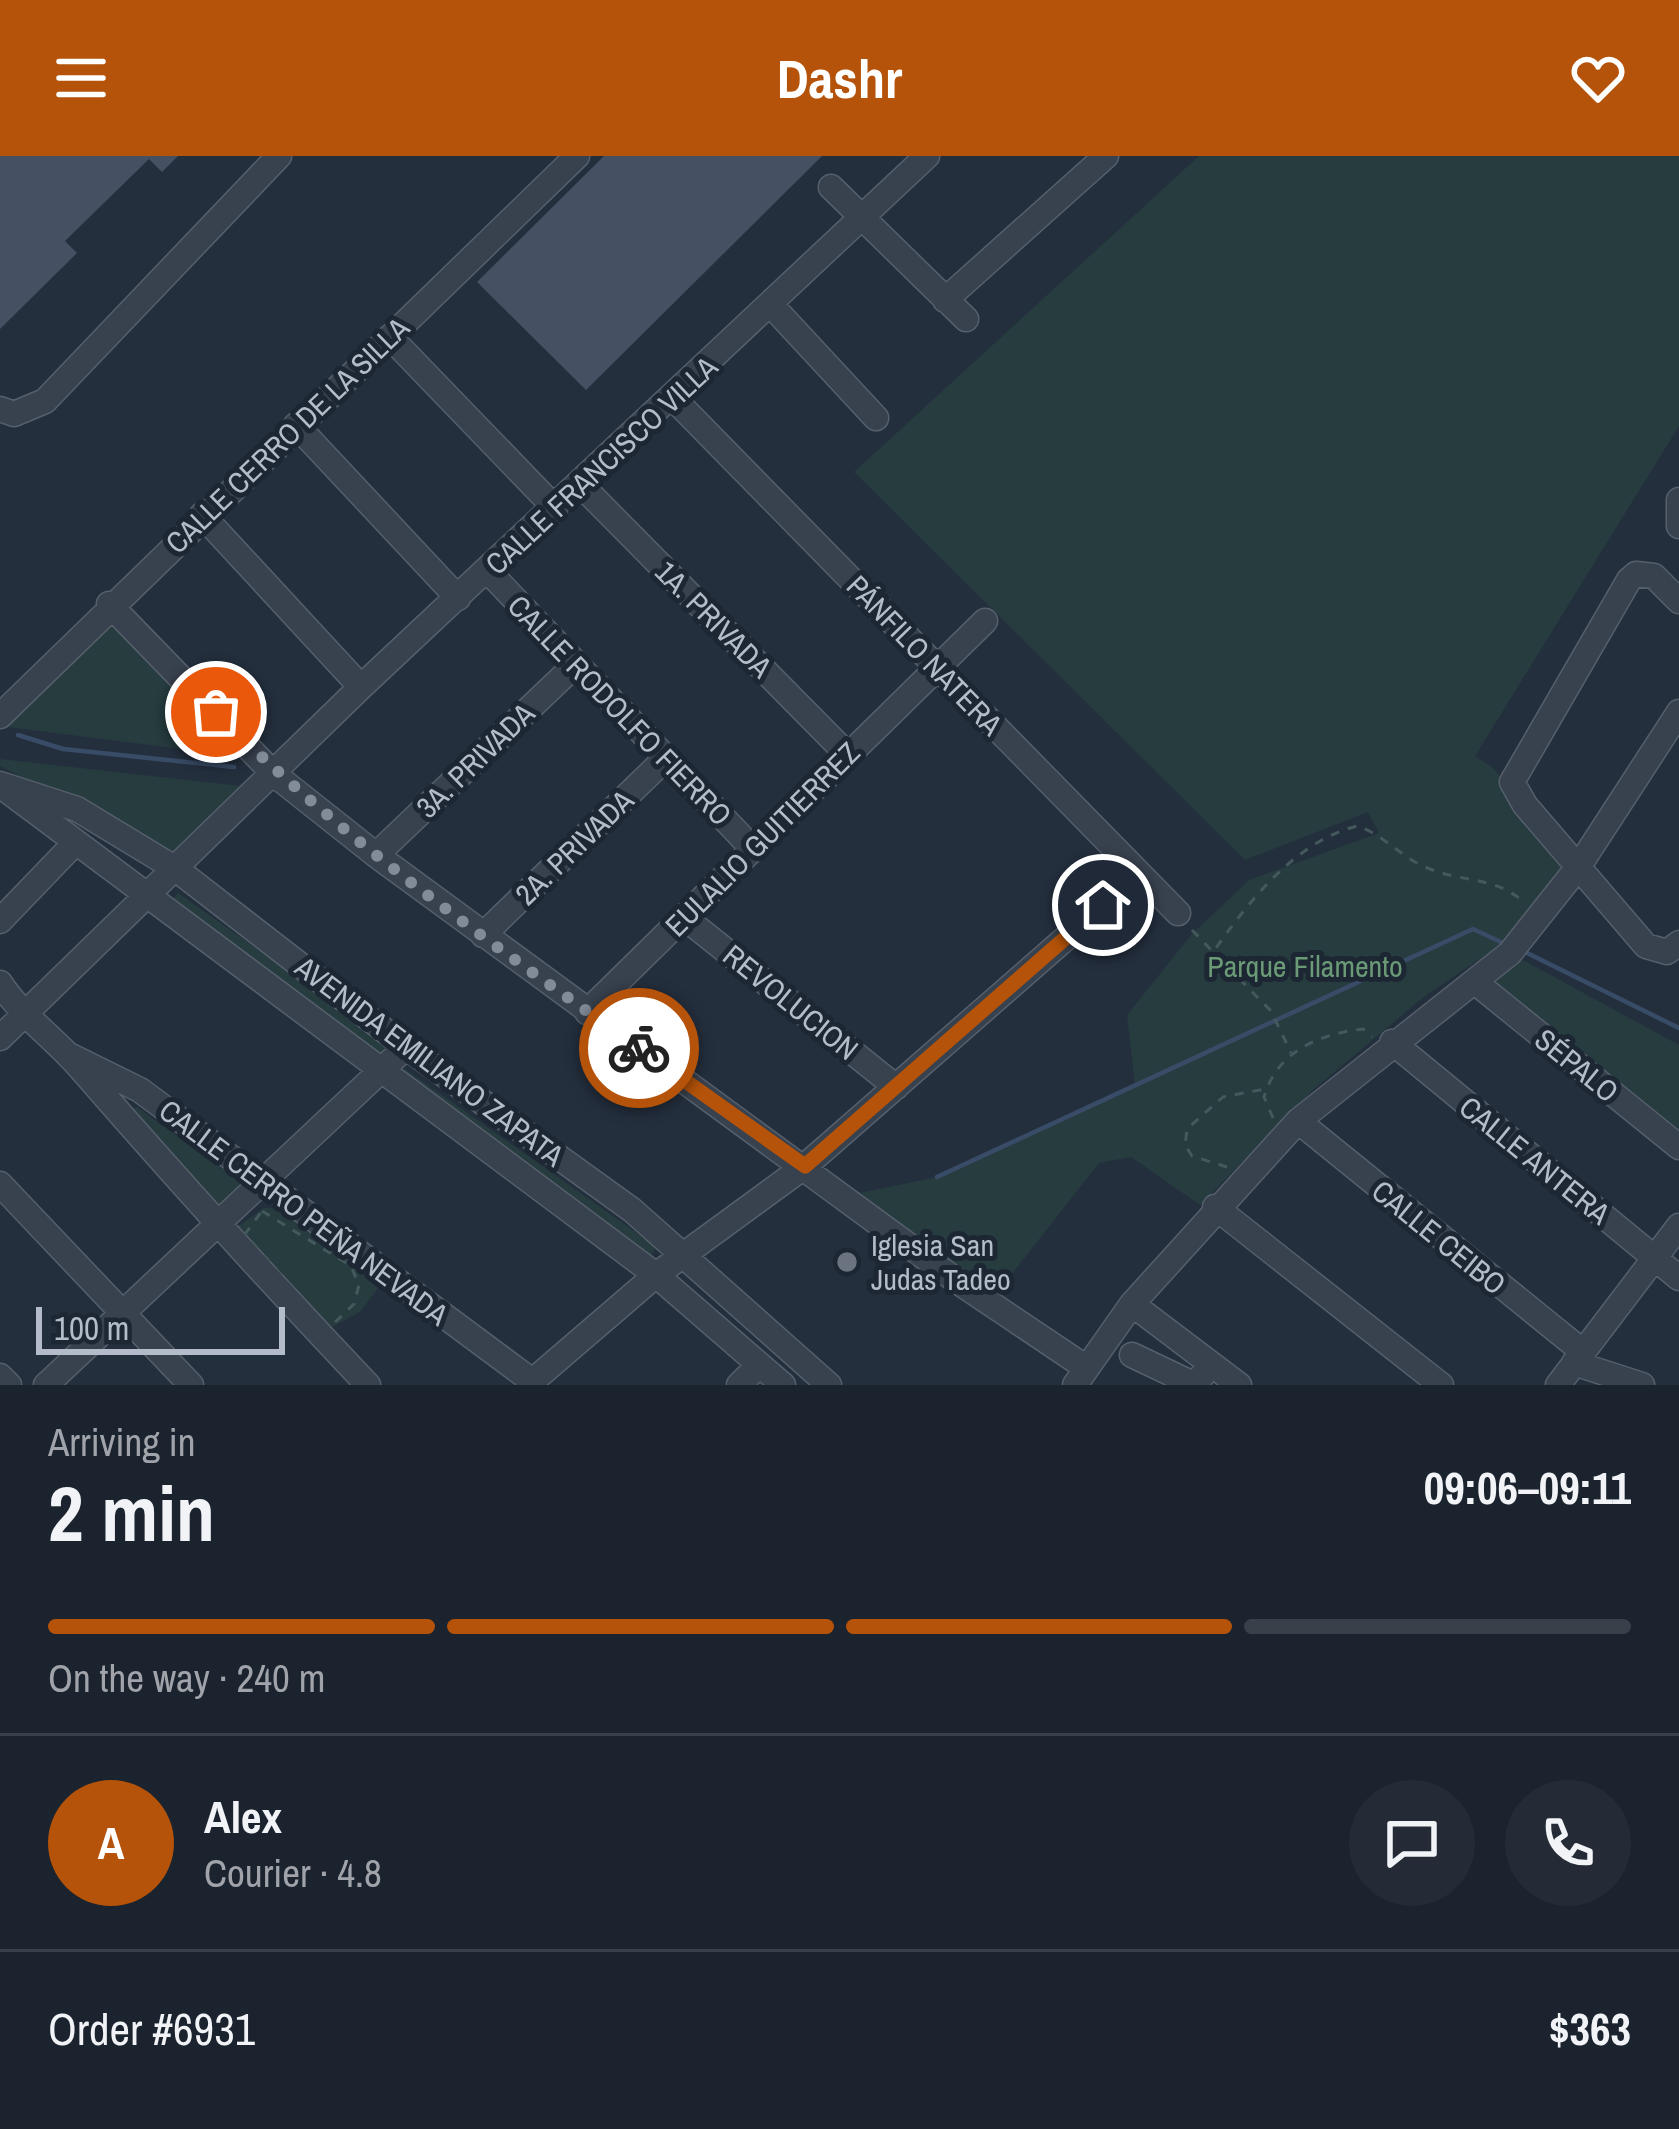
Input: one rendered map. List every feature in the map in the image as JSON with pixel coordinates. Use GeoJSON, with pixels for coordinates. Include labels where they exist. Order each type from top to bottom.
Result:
{"type":"FeatureCollection","features":[{"type":"Feature","properties":{"kind":"street"},"geometry":{"type":"LineString","coordinates":[[0,410],[14,414],[45,400],[279,156]]}},
{"type":"Feature","properties":{"kind":"street","name":"CALLE CERRO DE LA SILLA"},"geometry":{"type":"LineString","coordinates":[[0,716],[109,604],[577,156]]}},
{"type":"Feature","properties":{"kind":"street","name":"CALLE FRANCISCO VILLA"},"geometry":{"type":"LineString","coordinates":[[0,1038],[361,687],[927,156]]}},
{"type":"Feature","properties":{"kind":"street"},"geometry":{"type":"LineString","coordinates":[[945,300],[1106,156]]}},
{"type":"Feature","properties":{"kind":"street"},"geometry":{"type":"LineString","coordinates":[[831,187],[966,319]]}},
{"type":"Feature","properties":{"kind":"street"},"geometry":{"type":"LineString","coordinates":[[772,306],[876,418]]}},
{"type":"Feature","properties":{"kind":"street"},"geometry":{"type":"LineString","coordinates":[[390,337],[555,508]]}},
{"type":"Feature","properties":{"kind":"street","name":"PÁNFILO NATERA"},"geometry":{"type":"LineString","coordinates":[[672,397],[1178,913]]}},
{"type":"Feature","properties":{"kind":"street"},"geometry":{"type":"LineString","coordinates":[[296,425],[458,598]]}},
{"type":"Feature","properties":{"kind":"street","name":"1A. PRIVADA"},"geometry":{"type":"LineString","coordinates":[[581,485],[847,754]]}},
{"type":"Feature","properties":{"kind":"street"},"geometry":{"type":"LineString","coordinates":[[202,515],[361,687]]}},
{"type":"Feature","properties":{"kind":"street","name":"CALLE RODOLFO FIERRO"},"geometry":{"type":"LineString","coordinates":[[488,571],[753,849]]}},
{"type":"Feature","properties":{"kind":"street"},"geometry":{"type":"LineString","coordinates":[[1673,947],[1646,946],[1636,936],[1512,782],[1622,590],[1636,574],[1645,572],[1679,601]]}},
{"type":"Feature","properties":{"kind":"street"},"geometry":{"type":"LineString","coordinates":[[109,604],[275,775],[483,935],[805,1166],[1080,1376],[1132,1304],[1292,1127],[1387,1046],[1510,952],[1580,866],[1679,712]]}},
{"type":"Feature","properties":{"kind":"street","name":"EULALIO GUITIERREZ"},"geometry":{"type":"LineString","coordinates":[[587,1012],[985,621]]}},
{"type":"Feature","properties":{"kind":"street","name":"3A. PRIVADA"},"geometry":{"type":"LineString","coordinates":[[376,855],[574,666]]}},
{"type":"Feature","properties":{"kind":"street","name":"2A. PRIVADA"},"geometry":{"type":"LineString","coordinates":[[483,935],[665,759]]}},
{"type":"Feature","properties":{"kind":"street","name":"AVENIDA EMILIANO ZAPATA"},"geometry":{"type":"LineString","coordinates":[[0,784],[77,809],[176,869],[406,1047],[632,1210],[829,1385]]}},
{"type":"Feature","properties":{"kind":"street","name":"AVENIDA EMILIANO ZAPATA"},"geometry":{"type":"LineString","coordinates":[[0,784],[656,1275],[783,1385]]}},
{"type":"Feature","properties":{"kind":"street"},"geometry":{"type":"LineString","coordinates":[[0,921],[75,843]]}},
{"type":"Feature","properties":{"kind":"street"},"geometry":{"type":"LineString","coordinates":[[530,1383],[656,1275],[805,1166],[1138,875]]}},
{"type":"Feature","properties":{"kind":"street","name":"REVOLUCION"},"geometry":{"type":"LineString","coordinates":[[686,918],[896,1087]]}},
{"type":"Feature","properties":{"kind":"street","name":"SÉPALO"},"geometry":{"type":"LineString","coordinates":[[1475,982],[1679,1147]]}},
{"type":"Feature","properties":{"kind":"street"},"geometry":{"type":"LineString","coordinates":[[0,983],[22,1016],[70,1055],[217,1225],[368,1385]]}},
{"type":"Feature","properties":{"kind":"street","name":"CALLE ANTERA"},"geometry":{"type":"LineString","coordinates":[[1387,1046],[1679,1277]]}},
{"type":"Feature","properties":{"kind":"street"},"geometry":{"type":"LineString","coordinates":[[46,1385],[406,1047]]}},
{"type":"Feature","properties":{"kind":"street","name":"CALLE CERRO PEÑA NEVADA"},"geometry":{"type":"LineString","coordinates":[[70,1055],[140,1090],[530,1383]]}},
{"type":"Feature","properties":{"kind":"street","name":"CALLE CEIBO"},"geometry":{"type":"LineString","coordinates":[[1292,1127],[1578,1357],[1642,1385]]}},
{"type":"Feature","properties":{"kind":"street"},"geometry":{"type":"LineString","coordinates":[[0,1184],[191,1385]]}},
{"type":"Feature","properties":{"kind":"street"},"geometry":{"type":"LineString","coordinates":[[1215,1207],[1441,1385]]}},
{"type":"Feature","properties":{"kind":"street"},"geometry":{"type":"LineString","coordinates":[[1558,1385],[1679,1226]]}},
{"type":"Feature","properties":{"kind":"street"},"geometry":{"type":"LineString","coordinates":[[1132,1304],[1238,1385]]}},
{"type":"Feature","properties":{"kind":"street"},"geometry":{"type":"LineString","coordinates":[[1132,1354],[1195,1385],[1210,1364]]}},
{"type":"Feature","properties":{"kind":"street"},"geometry":{"type":"LineString","coordinates":[[739,1385],[758,1366]]}},
{"type":"Feature","properties":{"kind":"street"},"geometry":{"type":"LineString","coordinates":[[0,1376],[9,1385]]}},
{"type":"Feature","properties":{"kind":"path"},"geometry":{"type":"LineString","coordinates":[[1213,952],[1239,912],[1272,878],[1357,826],[1379,833],[1426,868],[1464,879],[1488,879],[1540,916]]}},
{"type":"Feature","properties":{"kind":"path"},"geometry":{"type":"LineString","coordinates":[[1178,913],[1271,1011],[1291,1053]]}},
{"type":"Feature","properties":{"kind":"path"},"geometry":{"type":"LineString","coordinates":[[1292,1127],[1269,1113],[1267,1089],[1276,1066],[1291,1053],[1363,1029],[1387,1046]]}},
{"type":"Feature","properties":{"kind":"path"},"geometry":{"type":"LineString","coordinates":[[1247,1173],[1192,1156],[1185,1144],[1187,1129],[1223,1097],[1267,1089]]}},
{"type":"Feature","properties":{"kind":"path"},"geometry":{"type":"LineString","coordinates":[[262,1211],[351,1266],[359,1279],[354,1304],[328,1329],[244,1234],[262,1211]]}},
{"type":"Feature","properties":{"kind":"green space","name":"Parque Filamento"},"geometry":{"type":"Polygon","coordinates":[[[1199,156],[1679,156],[1679,426],[1475,756],[1493,768],[1570,856],[1510,939],[1425,996],[1313,1090],[1200,1205],[1131,1157],[1099,1163],[989,1303],[845,1196],[937,1177],[1135,1085],[1127,1015],[1191,935],[1249,880],[1379,833],[1368,812],[1245,860],[854,472],[1199,156]]]}},
{"type":"Feature","properties":{"kind":"green space"},"geometry":{"type":"Polygon","coordinates":[[[106,621],[115,624],[252,758],[0,726],[106,621]]]}},
{"type":"Feature","properties":{"kind":"green space"},"geometry":{"type":"Polygon","coordinates":[[[0,759],[241,786],[267,775],[182,860],[0,766],[0,759]]]}},
{"type":"Feature","properties":{"kind":"green space"},"geometry":{"type":"Polygon","coordinates":[[[178,893],[398,1048],[375,1072],[161,914],[178,893]]]}},
{"type":"Feature","properties":{"kind":"green space"},"geometry":{"type":"Polygon","coordinates":[[[1510,953],[1679,1045],[1679,1145],[1475,982],[1510,953]]]}},
{"type":"Feature","properties":{"kind":"green space"},"geometry":{"type":"Polygon","coordinates":[[[405,1069],[657,1247],[640,1270],[393,1086],[405,1069]]]}},
{"type":"Feature","properties":{"kind":"green space"},"geometry":{"type":"Polygon","coordinates":[[[137,1107],[252,1190],[217,1219],[130,1110],[137,1107]]]}},
{"type":"Feature","properties":{"kind":"green space"},"geometry":{"type":"Polygon","coordinates":[[[264,1208],[275,1208],[382,1283],[360,1312],[328,1329],[237,1227],[264,1208]]]}},
{"type":"Feature","properties":{"kind":"building"},"geometry":{"type":"Polygon","coordinates":[[[0,156],[178,156],[162,172],[149,159],[65,241],[77,253],[0,329],[0,156]]]}},
{"type":"Feature","properties":{"kind":"building"},"geometry":{"type":"Polygon","coordinates":[[[604,156],[822,156],[586,390],[477,282],[604,156]]]}},
{"type":"Feature","properties":{"kind":"waterway"},"geometry":{"type":"LineString","coordinates":[[18,735],[63,749],[234,767]]}},
{"type":"Feature","properties":{"kind":"waterway"},"geometry":{"type":"LineString","coordinates":[[937,1177],[1473,929],[1503,943]]}},
{"type":"Feature","properties":{"kind":"waterway"},"geometry":{"type":"LineString","coordinates":[[1525,952],[1679,1028]]}},
{"type":"Feature","properties":{"kind":"way so far"},"geometry":{"type":"LineString","coordinates":[[216,712],[275,775],[639,1048]]}},
{"type":"Feature","properties":{"kind":"place","name":"Iglesia San Judas Tadeo"},"geometry":{"type":"Point","coordinates":[847,1262]}},
{"type":"Feature","properties":{"kind":"route"},"geometry":{"type":"LineString","coordinates":[[639,1048],[805,1166],[1103,905]]}}]}
